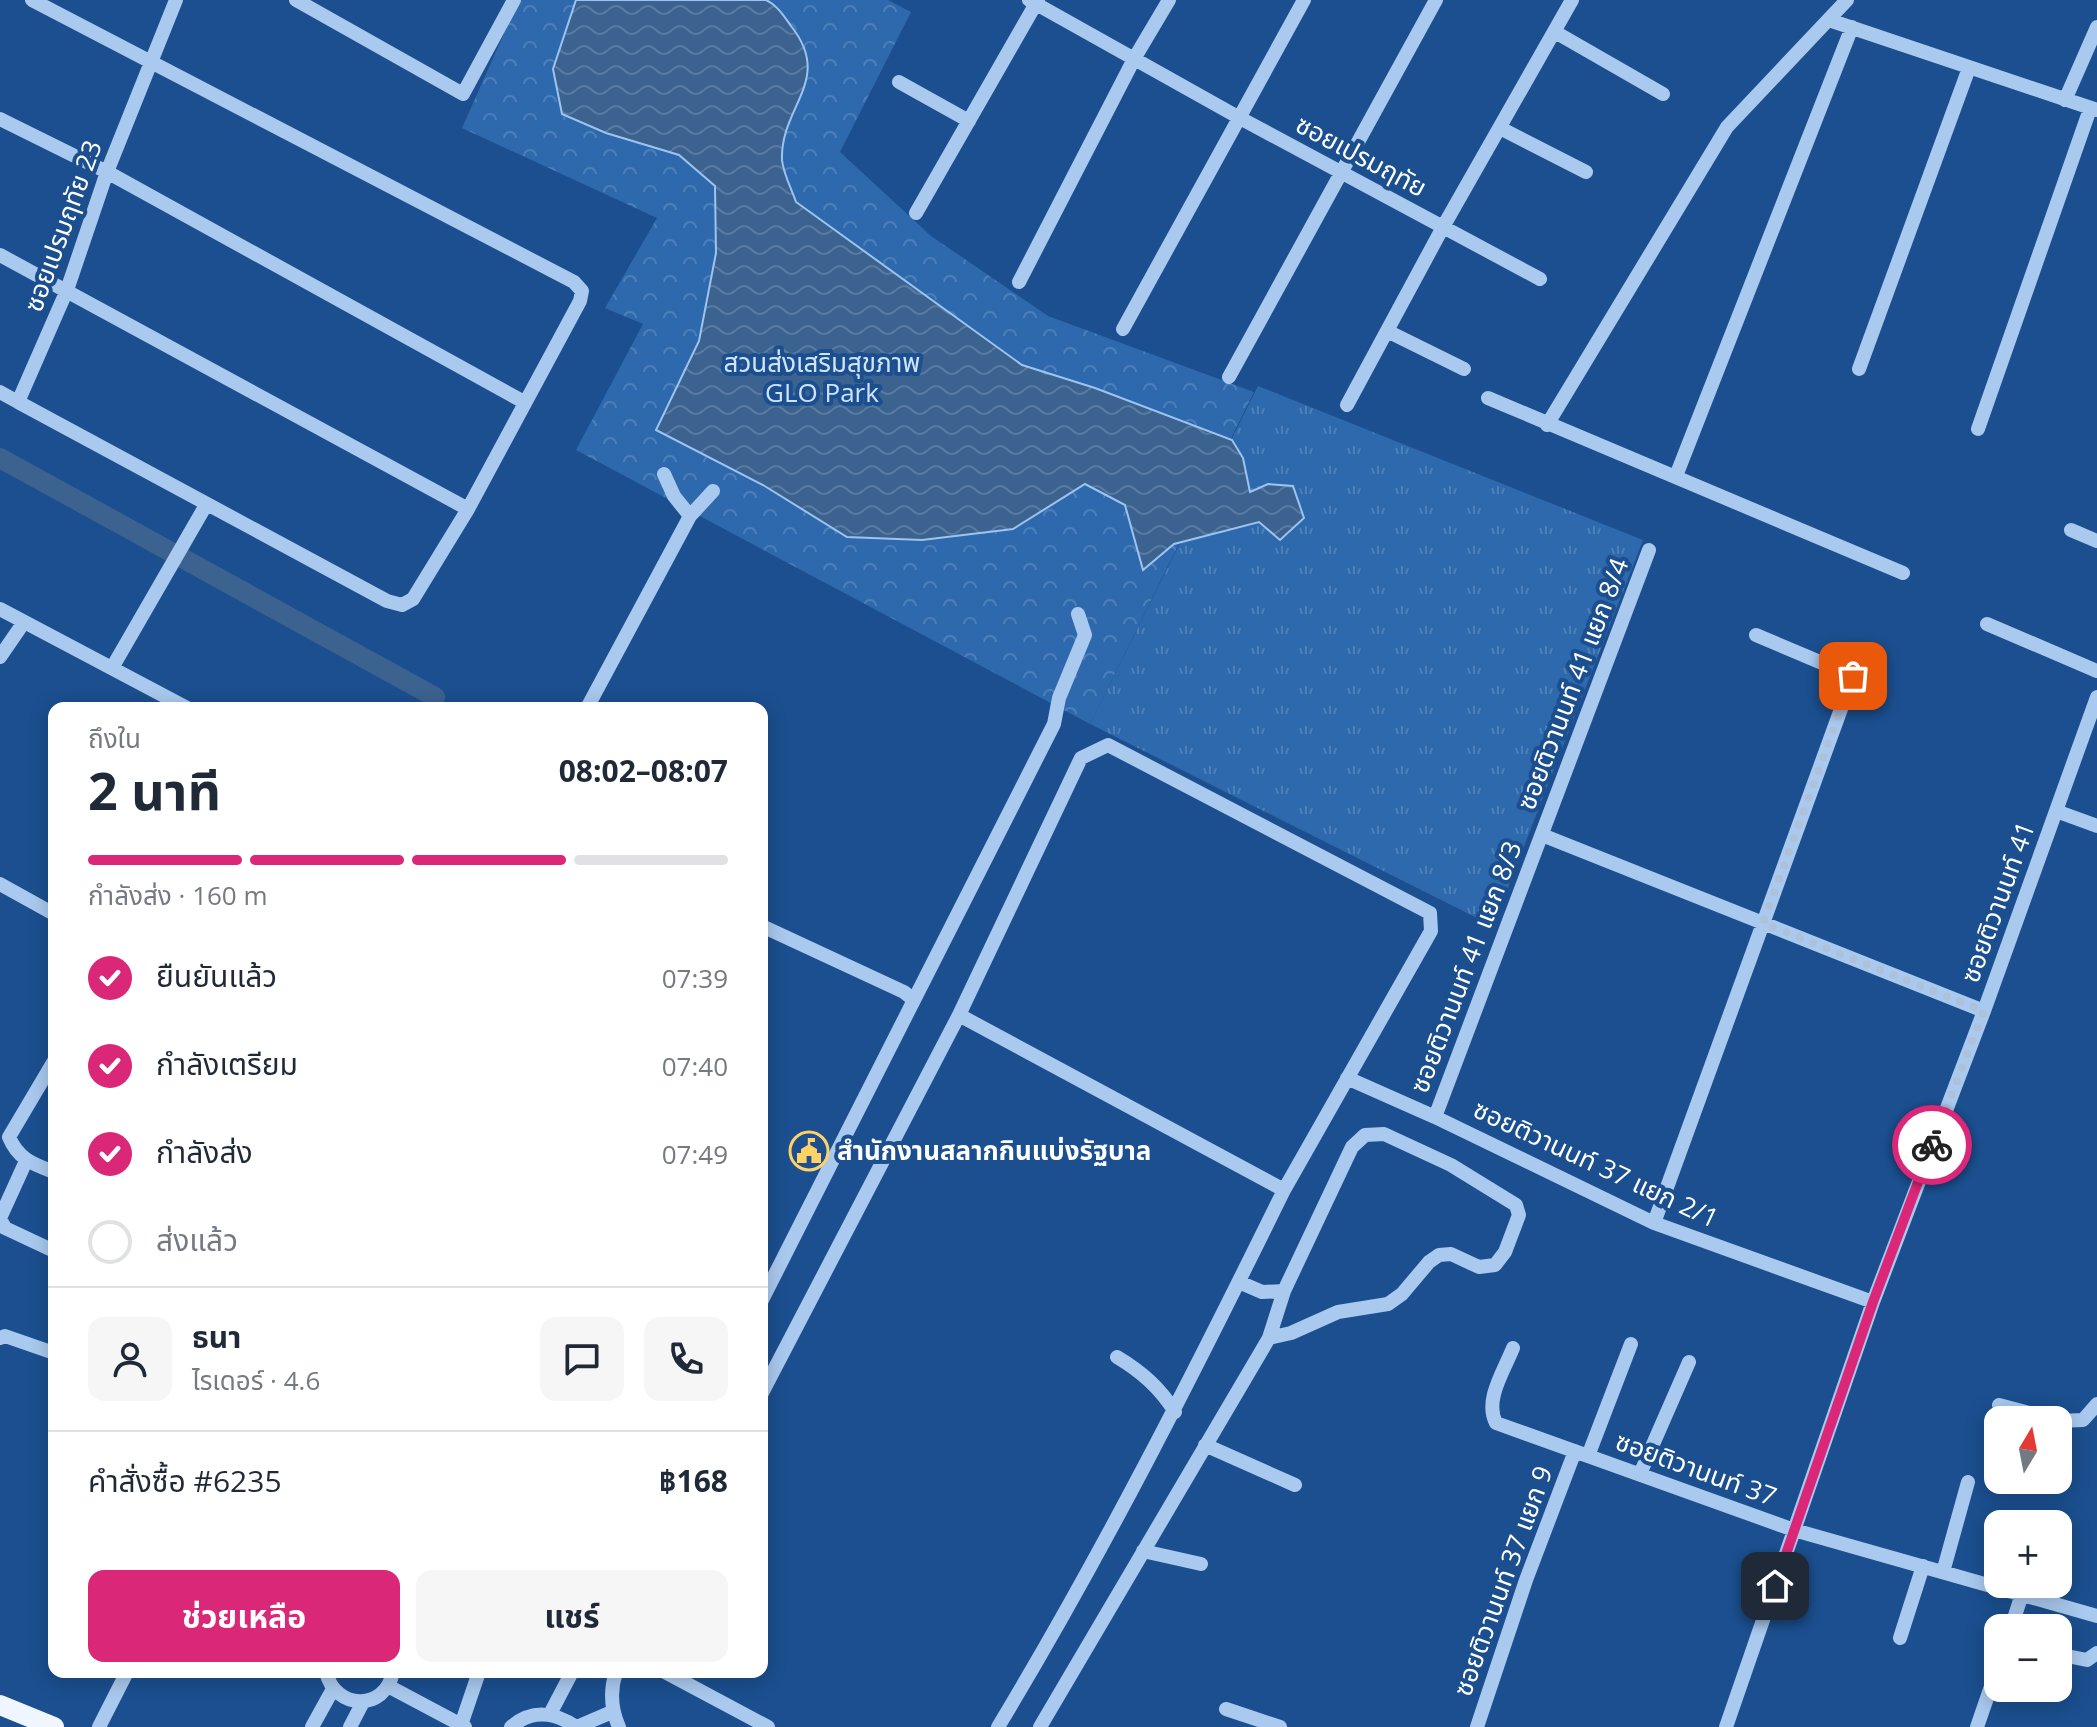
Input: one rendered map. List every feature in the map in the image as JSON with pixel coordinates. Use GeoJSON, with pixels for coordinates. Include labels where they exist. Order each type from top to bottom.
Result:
{"type":"FeatureCollection","features":[{"type":"Feature","properties":{"kind":"main road"},"geometry":{"type":"LineString","coordinates":[[0,1705],[54,1727]]}},
{"type":"Feature","properties":{"kind":"street"},"geometry":{"type":"LineString","coordinates":[[0,392],[387,601],[402,605],[413,599],[468,509],[580,301],[582,291],[574,282],[32,0]]}},
{"type":"Feature","properties":{"kind":"street","name":"ซอยเปรมฤทัย 23"},"geometry":{"type":"LineString","coordinates":[[18,402],[67,290],[107,172],[176,0]]}},
{"type":"Feature","properties":{"kind":"street"},"geometry":{"type":"LineString","coordinates":[[296,0],[463,94],[514,0]]}},
{"type":"Feature","properties":{"kind":"street"},"geometry":{"type":"LineString","coordinates":[[1019,282],[1134,59],[1169,0]]}},
{"type":"Feature","properties":{"kind":"street"},"geometry":{"type":"LineString","coordinates":[[1123,329],[1304,0]]}},
{"type":"Feature","properties":{"kind":"street"},"geometry":{"type":"LineString","coordinates":[[1229,377],[1436,0]]}},
{"type":"Feature","properties":{"kind":"street","name":"ซอยเปรมฤทัย"},"geometry":{"type":"LineString","coordinates":[[1034,1],[1238,117],[1443,227],[1572,0]]}},
{"type":"Feature","properties":{"kind":"street"},"geometry":{"type":"LineString","coordinates":[[1547,425],[1727,127],[1847,0]]}},
{"type":"Feature","properties":{"kind":"street"},"geometry":{"type":"LineString","coordinates":[[916,213],[1034,1]]}},
{"type":"Feature","properties":{"kind":"street"},"geometry":{"type":"LineString","coordinates":[[1829,20],[2094,110],[1978,429]]}},
{"type":"Feature","properties":{"kind":"street"},"geometry":{"type":"LineString","coordinates":[[1676,476],[1852,27]]}},
{"type":"Feature","properties":{"kind":"street"},"geometry":{"type":"LineString","coordinates":[[2065,100],[2097,27]]}},
{"type":"Feature","properties":{"kind":"street"},"geometry":{"type":"LineString","coordinates":[[1555,32],[1663,94]]}},
{"type":"Feature","properties":{"kind":"street"},"geometry":{"type":"LineString","coordinates":[[1859,369],[1969,68]]}},
{"type":"Feature","properties":{"kind":"street"},"geometry":{"type":"LineString","coordinates":[[899,82],[969,121]]}},
{"type":"Feature","properties":{"kind":"street"},"geometry":{"type":"LineString","coordinates":[[0,119],[107,172],[524,402]]}},
{"type":"Feature","properties":{"kind":"street"},"geometry":{"type":"LineString","coordinates":[[1500,128],[1586,172]]}},
{"type":"Feature","properties":{"kind":"street"},"geometry":{"type":"LineString","coordinates":[[1347,405],[1443,227],[1540,279]]}},
{"type":"Feature","properties":{"kind":"street"},"geometry":{"type":"LineString","coordinates":[[0,255],[468,509]]}},
{"type":"Feature","properties":{"kind":"street"},"geometry":{"type":"LineString","coordinates":[[1387,331],[1464,369]]}},
{"type":"Feature","properties":{"kind":"street"},"geometry":{"type":"LineString","coordinates":[[1488,398],[1903,573]]}},
{"type":"Feature","properties":{"kind":"street"},"geometry":{"type":"LineString","coordinates":[[664,474],[674,496],[690,516]]}},
{"type":"Feature","properties":{"kind":"street"},"geometry":{"type":"LineString","coordinates":[[590,702],[690,516],[713,491]]}},
{"type":"Feature","properties":{"kind":"street"},"geometry":{"type":"LineString","coordinates":[[112,668],[206,505]]}},
{"type":"Feature","properties":{"kind":"street"},"geometry":{"type":"LineString","coordinates":[[2071,530],[2097,541]]}},
{"type":"Feature","properties":{"kind":"street","name":"ซอยติวานนท์ 41 แยก 8/4"},"geometry":{"type":"LineString","coordinates":[[1542,835],[1649,550]]}},
{"type":"Feature","properties":{"kind":"street"},"geometry":{"type":"LineString","coordinates":[[0,609],[176,702]]}},
{"type":"Feature","properties":{"kind":"street"},"geometry":{"type":"LineString","coordinates":[[768,1277],[914,1000],[1054,724],[1059,698],[1085,635],[1078,614]]}},
{"type":"Feature","properties":{"kind":"street"},"geometry":{"type":"LineString","coordinates":[[0,657],[24,622]]}},
{"type":"Feature","properties":{"kind":"street"},"geometry":{"type":"LineString","coordinates":[[1987,624],[2097,671]]}},
{"type":"Feature","properties":{"kind":"street"},"geometry":{"type":"LineString","coordinates":[[1654,1223],[1853,676],[1756,635]]}},
{"type":"Feature","properties":{"kind":"street","name":"ซอยติวานนท์ 41"},"geometry":{"type":"LineString","coordinates":[[1726,1727],[1873,1302],[1984,1011],[2097,697]]}},
{"type":"Feature","properties":{"kind":"street"},"geometry":{"type":"LineString","coordinates":[[768,1381],[959,1015],[1081,758],[1108,745],[1430,913],[1431,931],[1284,1190],[1175,1412],[1046,1648],[998,1727]]}},
{"type":"Feature","properties":{"kind":"street"},"geometry":{"type":"LineString","coordinates":[[2056,811],[2097,826]]}},
{"type":"Feature","properties":{"kind":"street"},"geometry":{"type":"LineString","coordinates":[[1542,835],[1984,1011]]}},
{"type":"Feature","properties":{"kind":"street","name":"ซอยติวานนท์ 41 แยก 8/3"},"geometry":{"type":"LineString","coordinates":[[1435,1117],[1542,835]]}},
{"type":"Feature","properties":{"kind":"street"},"geometry":{"type":"LineString","coordinates":[[0,884],[48,911]]}},
{"type":"Feature","properties":{"kind":"street"},"geometry":{"type":"LineString","coordinates":[[768,929],[904,992],[914,1000]]}},
{"type":"Feature","properties":{"kind":"street"},"geometry":{"type":"LineString","coordinates":[[959,1015],[1284,1190]]}},
{"type":"Feature","properties":{"kind":"street"},"geometry":{"type":"LineString","coordinates":[[48,1070],[5,1137],[26,1161],[48,1170]]}},
{"type":"Feature","properties":{"kind":"street","name":"ซอยติวานนท์ 37 แยก 2/1"},"geometry":{"type":"LineString","coordinates":[[1347,1078],[1654,1223],[1873,1302]]}},
{"type":"Feature","properties":{"kind":"street"},"geometry":{"type":"LineString","coordinates":[[1040,1727],[1269,1338],[1284,1291],[1352,1147],[1365,1135],[1384,1134],[1451,1165],[1516,1205],[1519,1215],[1505,1252],[1495,1265],[1479,1267],[1451,1254],[1439,1255],[1429,1262],[1402,1294],[1388,1304],[1338,1312],[1291,1333],[1269,1338]]}},
{"type":"Feature","properties":{"kind":"street"},"geometry":{"type":"LineString","coordinates":[[26,1161],[0,1219],[5,1228],[48,1248]]}},
{"type":"Feature","properties":{"kind":"street"},"geometry":{"type":"LineString","coordinates":[[1239,1282],[1262,1292],[1284,1291]]}},
{"type":"Feature","properties":{"kind":"street"},"geometry":{"type":"LineString","coordinates":[[0,1338],[5,1336],[48,1351]]}},
{"type":"Feature","properties":{"kind":"street","name":"ซอยติวานนท์ 37 แยก 9"},"geometry":{"type":"LineString","coordinates":[[1477,1727],[1526,1580],[1631,1344]]}},
{"type":"Feature","properties":{"kind":"street","name":"ซอยติวานนท์ 37"},"geometry":{"type":"LineString","coordinates":[[1513,1348],[1491,1403],[1491,1414],[1496,1423],[1794,1530],[1984,1583]]}},
{"type":"Feature","properties":{"kind":"street"},"geometry":{"type":"LineString","coordinates":[[1117,1357],[1148,1378],[1175,1412]]}},
{"type":"Feature","properties":{"kind":"street"},"geometry":{"type":"LineString","coordinates":[[1640,1474],[1689,1362]]}},
{"type":"Feature","properties":{"kind":"street"},"geometry":{"type":"LineString","coordinates":[[2072,1420],[2083,1420],[2097,1404]]}},
{"type":"Feature","properties":{"kind":"street"},"geometry":{"type":"LineString","coordinates":[[1205,1445],[1295,1485]]}},
{"type":"Feature","properties":{"kind":"street"},"geometry":{"type":"LineString","coordinates":[[1943,1572],[1968,1482]]}},
{"type":"Feature","properties":{"kind":"street"},"geometry":{"type":"LineString","coordinates":[[1143,1551],[1201,1564]]}},
{"type":"Feature","properties":{"kind":"street"},"geometry":{"type":"LineString","coordinates":[[1900,1638],[1923,1566]]}},
{"type":"Feature","properties":{"kind":"street","name":"ซอยติวานนท์ 37"},"geometry":{"type":"LineString","coordinates":[[2036,1598],[2097,1616]]}},
{"type":"Feature","properties":{"kind":"street"},"geometry":{"type":"LineString","coordinates":[[2072,1657],[2087,1660],[2097,1653]]}},
{"type":"Feature","properties":{"kind":"street"},"geometry":{"type":"LineString","coordinates":[[99,1727],[124,1678]]}},
{"type":"Feature","properties":{"kind":"street"},"geometry":{"type":"LineString","coordinates":[[328,1678],[333,1689],[352,1701],[363,1702],[382,1694],[390,1679],[463,1726],[477,1678]]}},
{"type":"Feature","properties":{"kind":"street"},"geometry":{"type":"LineString","coordinates":[[550,1714],[569,1678]]}},
{"type":"Feature","properties":{"kind":"street"},"geometry":{"type":"LineString","coordinates":[[614,1678],[612,1712],[619,1727]]}},
{"type":"Feature","properties":{"kind":"street"},"geometry":{"type":"LineString","coordinates":[[676,1678],[768,1727]]}},
{"type":"Feature","properties":{"kind":"street"},"geometry":{"type":"LineString","coordinates":[[312,1727],[333,1689]]}},
{"type":"Feature","properties":{"kind":"street"},"geometry":{"type":"LineString","coordinates":[[350,1727],[363,1702]]}},
{"type":"Feature","properties":{"kind":"street"},"geometry":{"type":"LineString","coordinates":[[1977,1727],[1986,1702]]}},
{"type":"Feature","properties":{"kind":"street"},"geometry":{"type":"LineString","coordinates":[[1226,1709],[1280,1727]]}},
{"type":"Feature","properties":{"kind":"street"},"geometry":{"type":"LineString","coordinates":[[511,1727],[534,1714],[550,1714],[576,1727],[612,1712]]}},
{"type":"Feature","properties":{"kind":"green space","name":"สวนส่งเสริมสุขภาพ GLO Park"},"geometry":{"type":"Polygon","coordinates":[[[519,0],[888,0],[911,12],[840,152],[931,236],[1048,316],[1254,392],[1090,724],[576,450],[643,324],[605,308],[657,218],[462,128],[519,0]]]}},
{"type":"Feature","properties":{"kind":"green space"},"geometry":{"type":"Polygon","coordinates":[[[1258,386],[1643,540],[1493,926],[1090,724],[1258,386]]]}},
{"type":"Feature","properties":{"kind":"water"},"geometry":{"type":"Polygon","coordinates":[[[576,0],[770,2],[780,11],[803,45],[807,62],[807,78],[789,124],[782,160],[796,202],[1022,365],[1095,388],[1232,440],[1243,458],[1250,492],[1268,484],[1293,486],[1304,518],[1280,540],[1259,522],[1174,544],[1143,570],[1125,505],[1085,484],[1013,529],[922,540],[847,537],[763,485],[656,430],[699,341],[716,253],[715,186],[679,155],[606,133],[562,114],[553,69],[576,0]]]}},
{"type":"Feature","properties":{"kind":"waterway"},"geometry":{"type":"LineString","coordinates":[[0,458],[435,697]]}},
{"type":"Feature","properties":{"kind":"way so far"},"geometry":{"type":"LineString","coordinates":[[1853,676],[1763,923],[1984,1011],[1932,1145]]}},
{"type":"Feature","properties":{"kind":"place","name":"สำนักงานสลากกินแบ่งรัฐบาล"},"geometry":{"type":"Point","coordinates":[809,1151]}},
{"type":"Feature","properties":{"kind":"route"},"geometry":{"type":"LineString","coordinates":[[1775,1586],[1873,1302],[1932,1145]]}}]}
